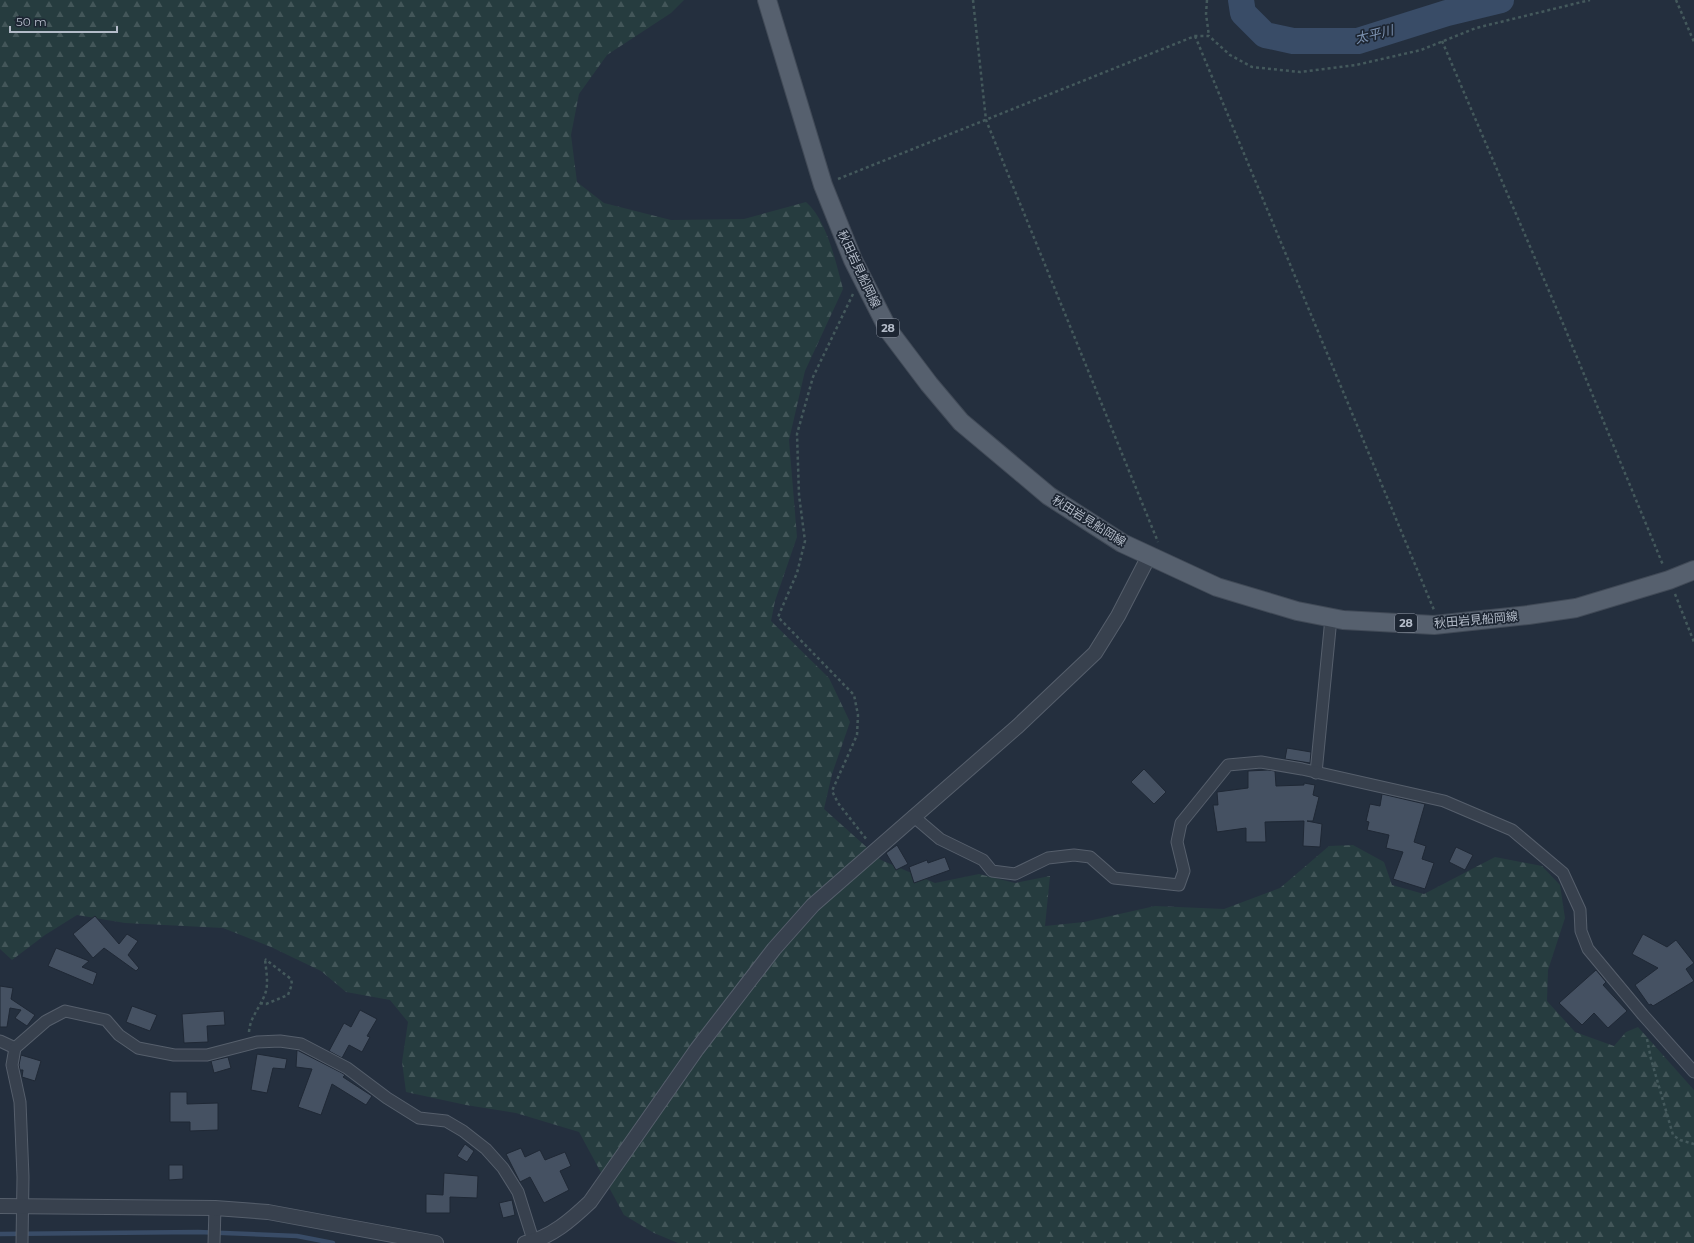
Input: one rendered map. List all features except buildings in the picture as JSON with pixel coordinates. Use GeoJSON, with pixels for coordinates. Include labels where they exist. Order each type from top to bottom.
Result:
{"type":"FeatureCollection","features":[{"type":"Feature","properties":{"kind":"main road","name":"秋田岩見船岡線"},"geometry":{"type":"LineString","coordinates":[[767,0],[822,185],[862,277],[889,331],[929,384],[962,422],[1049,496],[1122,543],[1217,587],[1297,611],[1343,620],[1440,624],[1576,608],[1670,580],[1694,570]]}},
{"type":"Feature","properties":{"kind":"street"},"geometry":{"type":"LineString","coordinates":[[22,1242],[23,1206],[20,1102],[12,1065],[15,1048],[46,1021],[65,1011],[106,1020],[119,1035],[138,1048],[174,1055],[207,1055],[258,1042],[280,1041],[301,1044],[347,1068],[387,1098],[419,1118],[446,1121],[463,1131],[486,1149],[503,1168],[518,1192],[531,1242],[569,1221],[590,1202],[697,1049],[774,949],[813,905],[874,850],[1018,726],[1095,653],[1118,616],[1149,556]]}},
{"type":"Feature","properties":{"kind":"street"},"geometry":{"type":"LineString","coordinates":[[1316,773],[1331,618]]}},
{"type":"Feature","properties":{"kind":"street"},"geometry":{"type":"LineString","coordinates":[[913,816],[940,839],[983,860],[992,871],[1015,874],[1048,858],[1074,855],[1090,857],[1114,878],[1179,885],[1184,871],[1177,842],[1181,823],[1228,766],[1261,762],[1444,801],[1512,830],[1563,873],[1580,910],[1581,931],[1588,948],[1643,1015],[1694,1072]]}},
{"type":"Feature","properties":{"kind":"street"},"geometry":{"type":"LineString","coordinates":[[0,1041],[15,1048]]}},
{"type":"Feature","properties":{"kind":"street"},"geometry":{"type":"LineString","coordinates":[[0,1206],[215,1208],[268,1212],[436,1243]]}},
{"type":"Feature","properties":{"kind":"street"},"geometry":{"type":"LineString","coordinates":[[214,1243],[215,1208]]}},
{"type":"Feature","properties":{"kind":"path"},"geometry":{"type":"LineString","coordinates":[[974,0],[986,120],[1144,504],[1166,563]]}},
{"type":"Feature","properties":{"kind":"path"},"geometry":{"type":"LineString","coordinates":[[1207,0],[1206,14],[1209,36],[1230,55],[1252,67],[1300,72],[1356,65],[1421,50],[1457,34],[1503,20],[1590,0]]}},
{"type":"Feature","properties":{"kind":"path"},"geometry":{"type":"LineString","coordinates":[[1676,0],[1694,42]]}},
{"type":"Feature","properties":{"kind":"path"},"geometry":{"type":"LineString","coordinates":[[822,185],[1196,36],[1209,36]]}},
{"type":"Feature","properties":{"kind":"path"},"geometry":{"type":"LineString","coordinates":[[1196,36],[1440,624]]}},
{"type":"Feature","properties":{"kind":"path"},"geometry":{"type":"LineString","coordinates":[[1442,41],[1564,326],[1670,580],[1694,642]]}},
{"type":"Feature","properties":{"kind":"path"},"geometry":{"type":"LineString","coordinates":[[862,277],[813,377],[797,434],[799,495],[805,541],[797,573],[778,617],[854,695],[858,715],[857,735],[832,791],[838,803],[874,850]]}},
{"type":"Feature","properties":{"kind":"path"},"geometry":{"type":"LineString","coordinates":[[249,1026],[267,987],[265,959],[291,979],[292,984],[288,995],[266,1004],[260,1003]]}},
{"type":"Feature","properties":{"kind":"path"},"geometry":{"type":"LineString","coordinates":[[1643,1015],[1651,1059],[1673,1135],[1680,1140],[1694,1144]]}},
{"type":"Feature","properties":{"kind":"green space"},"geometry":{"type":"Polygon","coordinates":[[[0,0],[684,0],[671,13],[607,55],[579,94],[571,135],[577,182],[604,203],[671,220],[744,219],[806,202],[820,220],[830,242],[843,289],[805,371],[789,440],[797,537],[775,601],[771,621],[829,678],[850,722],[832,774],[824,809],[881,860],[935,883],[979,874],[1015,883],[1050,876],[1045,926],[1084,922],[1155,906],[1224,909],[1280,888],[1329,846],[1353,845],[1384,862],[1392,885],[1424,894],[1495,857],[1542,866],[1560,885],[1565,918],[1548,970],[1547,1001],[1575,1032],[1614,1046],[1626,1032],[1638,1027],[1694,1090],[1694,1243],[678,1243],[654,1233],[624,1215],[579,1132],[516,1113],[466,1105],[406,1092],[402,1062],[408,1022],[390,1000],[346,992],[321,971],[271,947],[223,928],[125,923],[77,915],[45,935],[12,960],[0,949],[0,0]]]}},
{"type":"Feature","properties":{"kind":"waterway","name":"太平川"},"geometry":{"type":"LineString","coordinates":[[1241,0],[1243,13],[1265,35],[1293,41],[1358,41],[1447,13],[1501,0]]}},
{"type":"Feature","properties":{"kind":"waterway"},"geometry":{"type":"LineString","coordinates":[[0,1234],[198,1232],[297,1236],[333,1243]]}}]}
